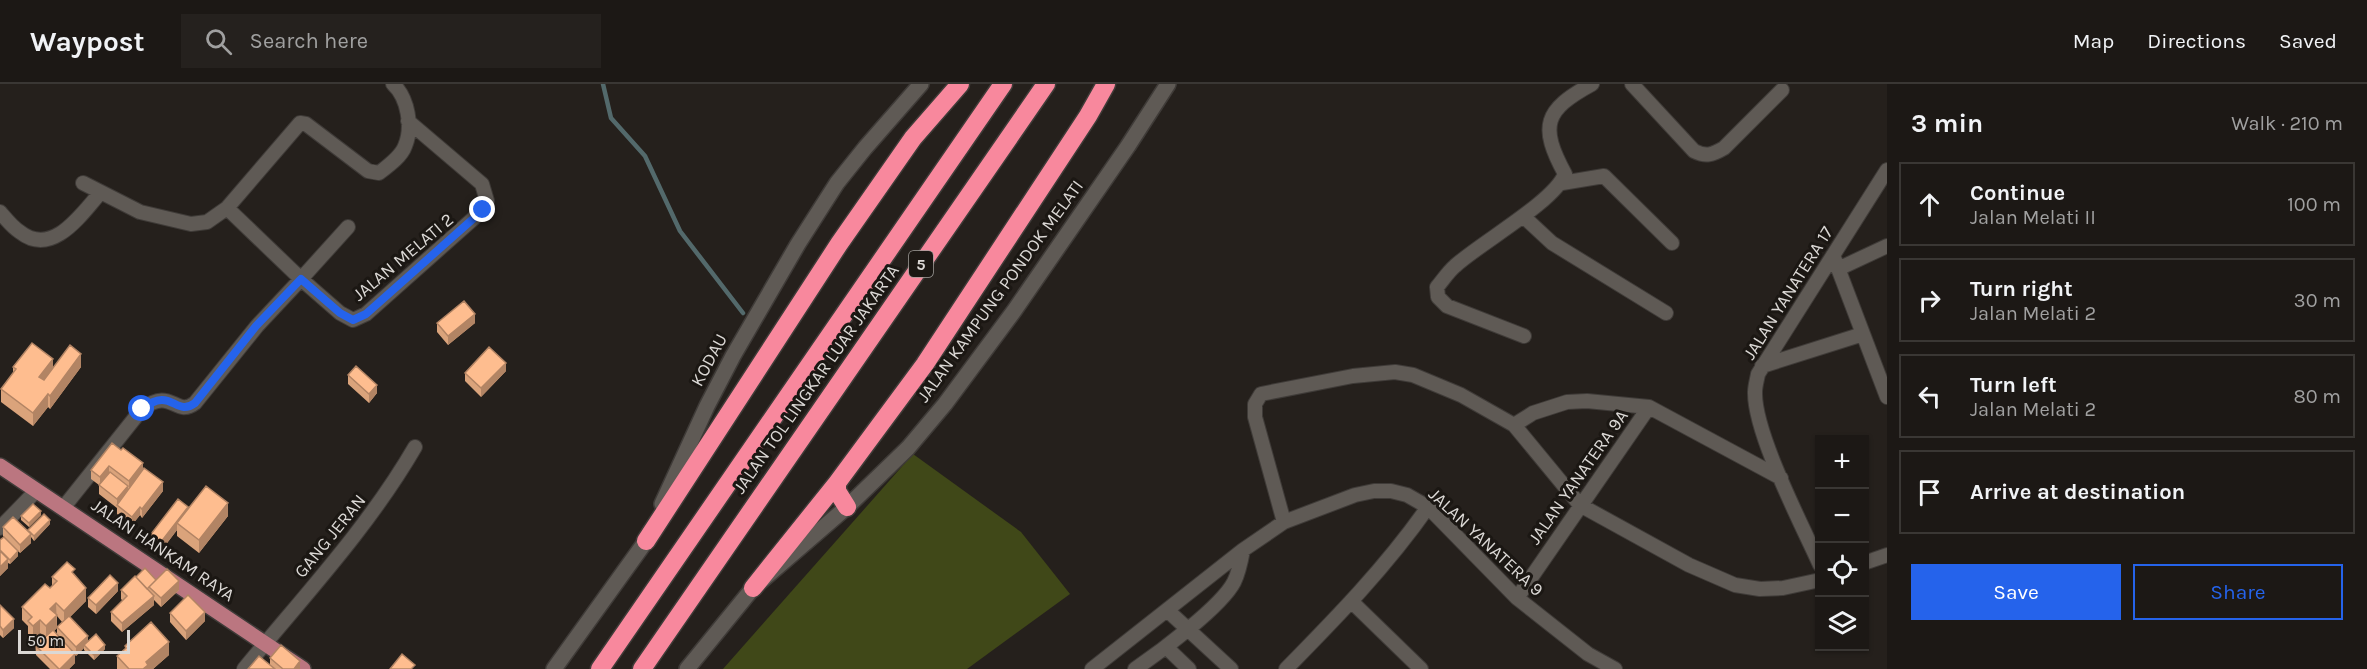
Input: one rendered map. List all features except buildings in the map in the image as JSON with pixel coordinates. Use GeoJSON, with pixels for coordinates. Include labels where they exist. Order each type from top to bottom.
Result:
{"type":"FeatureCollection","features":[{"type":"Feature","properties":{"kind":"highway"},"geometry":{"type":"LineString","coordinates":[[646,541],[839,244],[913,138],[960,84]]}},
{"type":"Feature","properties":{"kind":"highway","name":"JALAN TOL LINGKAR LUAR JAKARTA"},"geometry":{"type":"LineString","coordinates":[[600,669],[1003,84]]}},
{"type":"Feature","properties":{"kind":"highway","name":"JALAN TOL LINGKAR LUAR JAKARTA"},"geometry":{"type":"LineString","coordinates":[[642,669],[1046,84]]}},
{"type":"Feature","properties":{"kind":"highway"},"geometry":{"type":"LineString","coordinates":[[753,588],[837,483],[925,364],[1088,116],[1106,84]]}},
{"type":"Feature","properties":{"kind":"highway"},"geometry":{"type":"LineString","coordinates":[[837,483],[837,491],[847,507]]}},
{"type":"Feature","properties":{"kind":"main road","name":"JALAN HANKAM RAYA"},"geometry":{"type":"LineString","coordinates":[[0,466],[303,669]]}},
{"type":"Feature","properties":{"kind":"street","name":"KODAU"},"geometry":{"type":"LineString","coordinates":[[554,669],[646,541],[712,396],[798,244],[837,183],[921,84]]}},
{"type":"Feature","properties":{"kind":"street","name":"JALAN KAMPUNG PONDOK MELATI"},"geometry":{"type":"LineString","coordinates":[[687,669],[753,588],[847,507],[908,448],[945,404],[1014,310],[1128,146],[1168,84]]}},
{"type":"Feature","properties":{"kind":"street"},"geometry":{"type":"LineString","coordinates":[[1562,183],[1565,174],[1552,150],[1548,127],[1559,105],[1577,88],[1592,84]]}},
{"type":"Feature","properties":{"kind":"street"},"geometry":{"type":"LineString","coordinates":[[1632,84],[1694,152],[1704,156],[1714,154],[1724,148],[1782,90]]}},
{"type":"Feature","properties":{"kind":"street"},"geometry":{"type":"LineString","coordinates":[[83,183],[140,212],[191,224],[207,222],[226,208],[300,123],[306,124],[368,171],[379,173],[394,161],[405,147],[408,121],[402,87]]}},
{"type":"Feature","properties":{"kind":"street","name":"JALAN MELATI 2"},"geometry":{"type":"LineString","coordinates":[[301,279],[340,313],[353,320],[366,314],[483,210],[488,201],[482,184],[408,121]]}},
{"type":"Feature","properties":{"kind":"street","name":"JALAN YANATERA 17"},"geometry":{"type":"LineString","coordinates":[[1815,554],[1769,448],[1756,406],[1755,392],[1758,374],[1887,170]]}},
{"type":"Feature","properties":{"kind":"street"},"geometry":{"type":"LineString","coordinates":[[1524,336],[1447,306],[1438,297],[1437,287],[1454,266],[1523,216],[1562,183],[1604,176],[1672,243]]}},
{"type":"Feature","properties":{"kind":"street"},"geometry":{"type":"LineString","coordinates":[[0,212],[20,233],[31,238],[49,239],[64,233],[101,192]]}},
{"type":"Feature","properties":{"kind":"street"},"geometry":{"type":"LineString","coordinates":[[226,208],[301,279]]}},
{"type":"Feature","properties":{"kind":"street"},"geometry":{"type":"LineString","coordinates":[[1523,216],[1552,243],[1666,313]]}},
{"type":"Feature","properties":{"kind":"street"},"geometry":{"type":"LineString","coordinates":[[63,508],[142,409],[160,399],[187,408],[195,403],[264,318],[348,227]]}},
{"type":"Feature","properties":{"kind":"street"},"geometry":{"type":"LineString","coordinates":[[1838,268],[1887,246]]}},
{"type":"Feature","properties":{"kind":"street"},"geometry":{"type":"LineString","coordinates":[[1833,255],[1887,397]]}},
{"type":"Feature","properties":{"kind":"street"},"geometry":{"type":"LineString","coordinates":[[1762,366],[1863,334]]}},
{"type":"Feature","properties":{"kind":"street"},"geometry":{"type":"LineString","coordinates":[[1284,522],[1255,417],[1255,404],[1261,394],[1353,376],[1395,372],[1434,382],[1514,425],[1581,505],[1689,565],[1735,585],[1760,589],[1783,588],[1815,581]]}},
{"type":"Feature","properties":{"kind":"street"},"geometry":{"type":"LineString","coordinates":[[1514,425],[1533,413],[1566,402],[1587,401],[1649,407],[1781,478]]}},
{"type":"Feature","properties":{"kind":"street","name":"JALAN YANATERA 9A"},"geometry":{"type":"LineString","coordinates":[[1518,598],[1649,407]]}},
{"type":"Feature","properties":{"kind":"street","name":"GANG JERAN"},"geometry":{"type":"LineString","coordinates":[[268,644],[367,521],[415,447]]}},
{"type":"Feature","properties":{"kind":"street"},"geometry":{"type":"LineString","coordinates":[[0,528],[36,490]]}},
{"type":"Feature","properties":{"kind":"street","name":"JALAN YANATERA 9"},"geometry":{"type":"LineString","coordinates":[[1092,669],[1243,550],[1284,522],[1355,495],[1391,490],[1407,495],[1428,507],[1518,598],[1588,654],[1615,669]]}},
{"type":"Feature","properties":{"kind":"street"},"geometry":{"type":"LineString","coordinates":[[1286,669],[1352,602],[1401,546],[1428,507]]}},
{"type":"Feature","properties":{"kind":"street"},"geometry":{"type":"LineString","coordinates":[[1135,669],[1166,647],[1217,602],[1233,584],[1243,550]]}},
{"type":"Feature","properties":{"kind":"street"},"geometry":{"type":"LineString","coordinates":[[1869,561],[1887,555]]}},
{"type":"Feature","properties":{"kind":"street"},"geometry":{"type":"LineString","coordinates":[[1352,602],[1421,669]]}},
{"type":"Feature","properties":{"kind":"street"},"geometry":{"type":"LineString","coordinates":[[1167,610],[1232,669]]}},
{"type":"Feature","properties":{"kind":"street"},"geometry":{"type":"LineString","coordinates":[[244,669],[268,644]]}},
{"type":"Feature","properties":{"kind":"street"},"geometry":{"type":"LineString","coordinates":[[251,669],[268,644]]}},
{"type":"Feature","properties":{"kind":"street"},"geometry":{"type":"LineString","coordinates":[[1166,647],[1189,669]]}},
{"type":"Feature","properties":{"kind":"street"},"geometry":{"type":"LineString","coordinates":[[564,654],[571,669]]}},
{"type":"Feature","properties":{"kind":"green space"},"geometry":{"type":"Polygon","coordinates":[[[913,454],[1021,532],[1070,594],[967,669],[723,669],[913,454]]]}},
{"type":"Feature","properties":{"kind":"waterway"},"geometry":{"type":"LineString","coordinates":[[603,84],[611,118],[645,156],[680,231],[743,313]]}},
{"type":"Feature","properties":{"kind":"route"},"geometry":{"type":"LineString","coordinates":[[142,409],[160,399],[187,408],[195,403],[230,362],[256,326],[301,279],[340,313],[353,320],[366,314],[483,210]]}}]}
